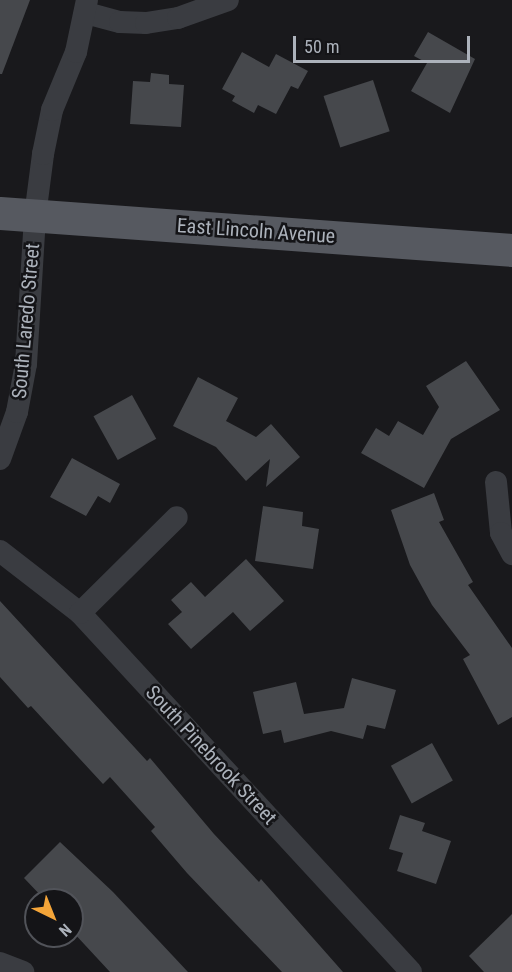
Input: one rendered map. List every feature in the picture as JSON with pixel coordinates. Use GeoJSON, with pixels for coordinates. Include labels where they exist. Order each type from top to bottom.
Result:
{"type":"FeatureCollection","features":[{"type":"Feature","properties":{"kind":"main road","name":"East Lincoln Avenue"},"geometry":{"type":"LineString","coordinates":[[0,213],[512,250]]}},
{"type":"Feature","properties":{"kind":"street"},"geometry":{"type":"LineString","coordinates":[[87,7],[120,22],[146,23],[178,18],[228,0]]}},
{"type":"Feature","properties":{"kind":"street","name":"South Laredo Street"},"geometry":{"type":"LineString","coordinates":[[0,459],[17,412],[26,364],[35,216],[52,110],[76,52],[87,7]]}},
{"type":"Feature","properties":{"kind":"street"},"geometry":{"type":"LineString","coordinates":[[496,482],[501,533],[512,554]]}},
{"type":"Feature","properties":{"kind":"street"},"geometry":{"type":"LineString","coordinates":[[80,613],[177,517]]}},
{"type":"Feature","properties":{"kind":"street","name":"South Pinebrook Street"},"geometry":{"type":"LineString","coordinates":[[0,551],[80,613],[411,972]]}},
{"type":"Feature","properties":{"kind":"street"},"geometry":{"type":"LineString","coordinates":[[0,963],[23,972]]}},
{"type":"Feature","properties":{"kind":"building"},"geometry":{"type":"Polygon","coordinates":[[[0,0],[30,0],[2,74],[0,74],[0,0]]]}},
{"type":"Feature","properties":{"kind":"building"},"geometry":{"type":"Polygon","coordinates":[[[428,32],[475,59],[450,113],[411,91],[427,63],[414,56],[428,32]]]}},
{"type":"Feature","properties":{"kind":"building"},"geometry":{"type":"Polygon","coordinates":[[[242,52],[269,67],[276,54],[308,71],[298,89],[291,86],[276,114],[258,105],[254,113],[232,101],[235,96],[222,89],[242,52]]]}},
{"type":"Feature","properties":{"kind":"building"},"geometry":{"type":"Polygon","coordinates":[[[151,73],[169,75],[169,84],[184,85],[181,127],[130,124],[133,81],[150,82],[151,73]]]}},
{"type":"Feature","properties":{"kind":"building"},"geometry":{"type":"Polygon","coordinates":[[[373,80],[390,131],[340,147],[324,96],[373,80]]]}},
{"type":"Feature","properties":{"kind":"building"},"geometry":{"type":"Polygon","coordinates":[[[466,361],[500,410],[451,439],[424,488],[361,453],[376,428],[389,436],[398,421],[423,435],[439,407],[426,386],[466,361]]]}},
{"type":"Feature","properties":{"kind":"building"},"geometry":{"type":"Polygon","coordinates":[[[198,377],[238,398],[226,421],[256,437],[271,424],[300,457],[266,487],[270,459],[246,481],[216,447],[173,426],[198,377]]]}},
{"type":"Feature","properties":{"kind":"building"},"geometry":{"type":"Polygon","coordinates":[[[132,395],[156,439],[118,460],[94,416],[132,395]]]}},
{"type":"Feature","properties":{"kind":"building"},"geometry":{"type":"Polygon","coordinates":[[[72,458],[120,484],[110,503],[98,496],[86,516],[50,497],[72,458]]]}},
{"type":"Feature","properties":{"kind":"building"},"geometry":{"type":"Polygon","coordinates":[[[434,493],[444,520],[439,522],[473,582],[468,585],[512,648],[512,717],[498,725],[463,659],[470,655],[432,605],[410,565],[391,510],[434,493]]]}},
{"type":"Feature","properties":{"kind":"building"},"geometry":{"type":"Polygon","coordinates":[[[263,506],[303,512],[302,526],[319,529],[313,569],[255,561],[263,506]]]}},
{"type":"Feature","properties":{"kind":"building"},"geometry":{"type":"Polygon","coordinates":[[[246,559],[284,601],[250,631],[233,612],[191,649],[168,624],[182,612],[171,600],[191,582],[205,597],[246,559]]]}},
{"type":"Feature","properties":{"kind":"building"},"geometry":{"type":"Polygon","coordinates":[[[0,601],[147,761],[150,758],[214,834],[259,882],[261,879],[343,972],[282,972],[187,873],[151,831],[155,827],[110,777],[103,784],[31,706],[28,708],[0,677],[0,601]]]}},
{"type":"Feature","properties":{"kind":"building"},"geometry":{"type":"Polygon","coordinates":[[[352,678],[396,690],[385,729],[367,725],[363,739],[331,731],[284,743],[281,730],[263,734],[253,692],[296,682],[304,714],[344,708],[352,678]]]}},
{"type":"Feature","properties":{"kind":"building"},"geometry":{"type":"Polygon","coordinates":[[[432,743],[453,781],[412,803],[391,766],[432,743]]]}},
{"type":"Feature","properties":{"kind":"building"},"geometry":{"type":"Polygon","coordinates":[[[400,815],[425,823],[422,831],[451,841],[436,884],[397,871],[403,853],[389,849],[400,815]]]}},
{"type":"Feature","properties":{"kind":"building"},"geometry":{"type":"Polygon","coordinates":[[[60,842],[113,892],[188,972],[110,972],[84,944],[84,888],[34,888],[24,878],[60,842]]]}},
{"type":"Feature","properties":{"kind":"building"},"geometry":{"type":"Polygon","coordinates":[[[512,914],[512,972],[484,972],[469,956],[512,914]]]}}]}
